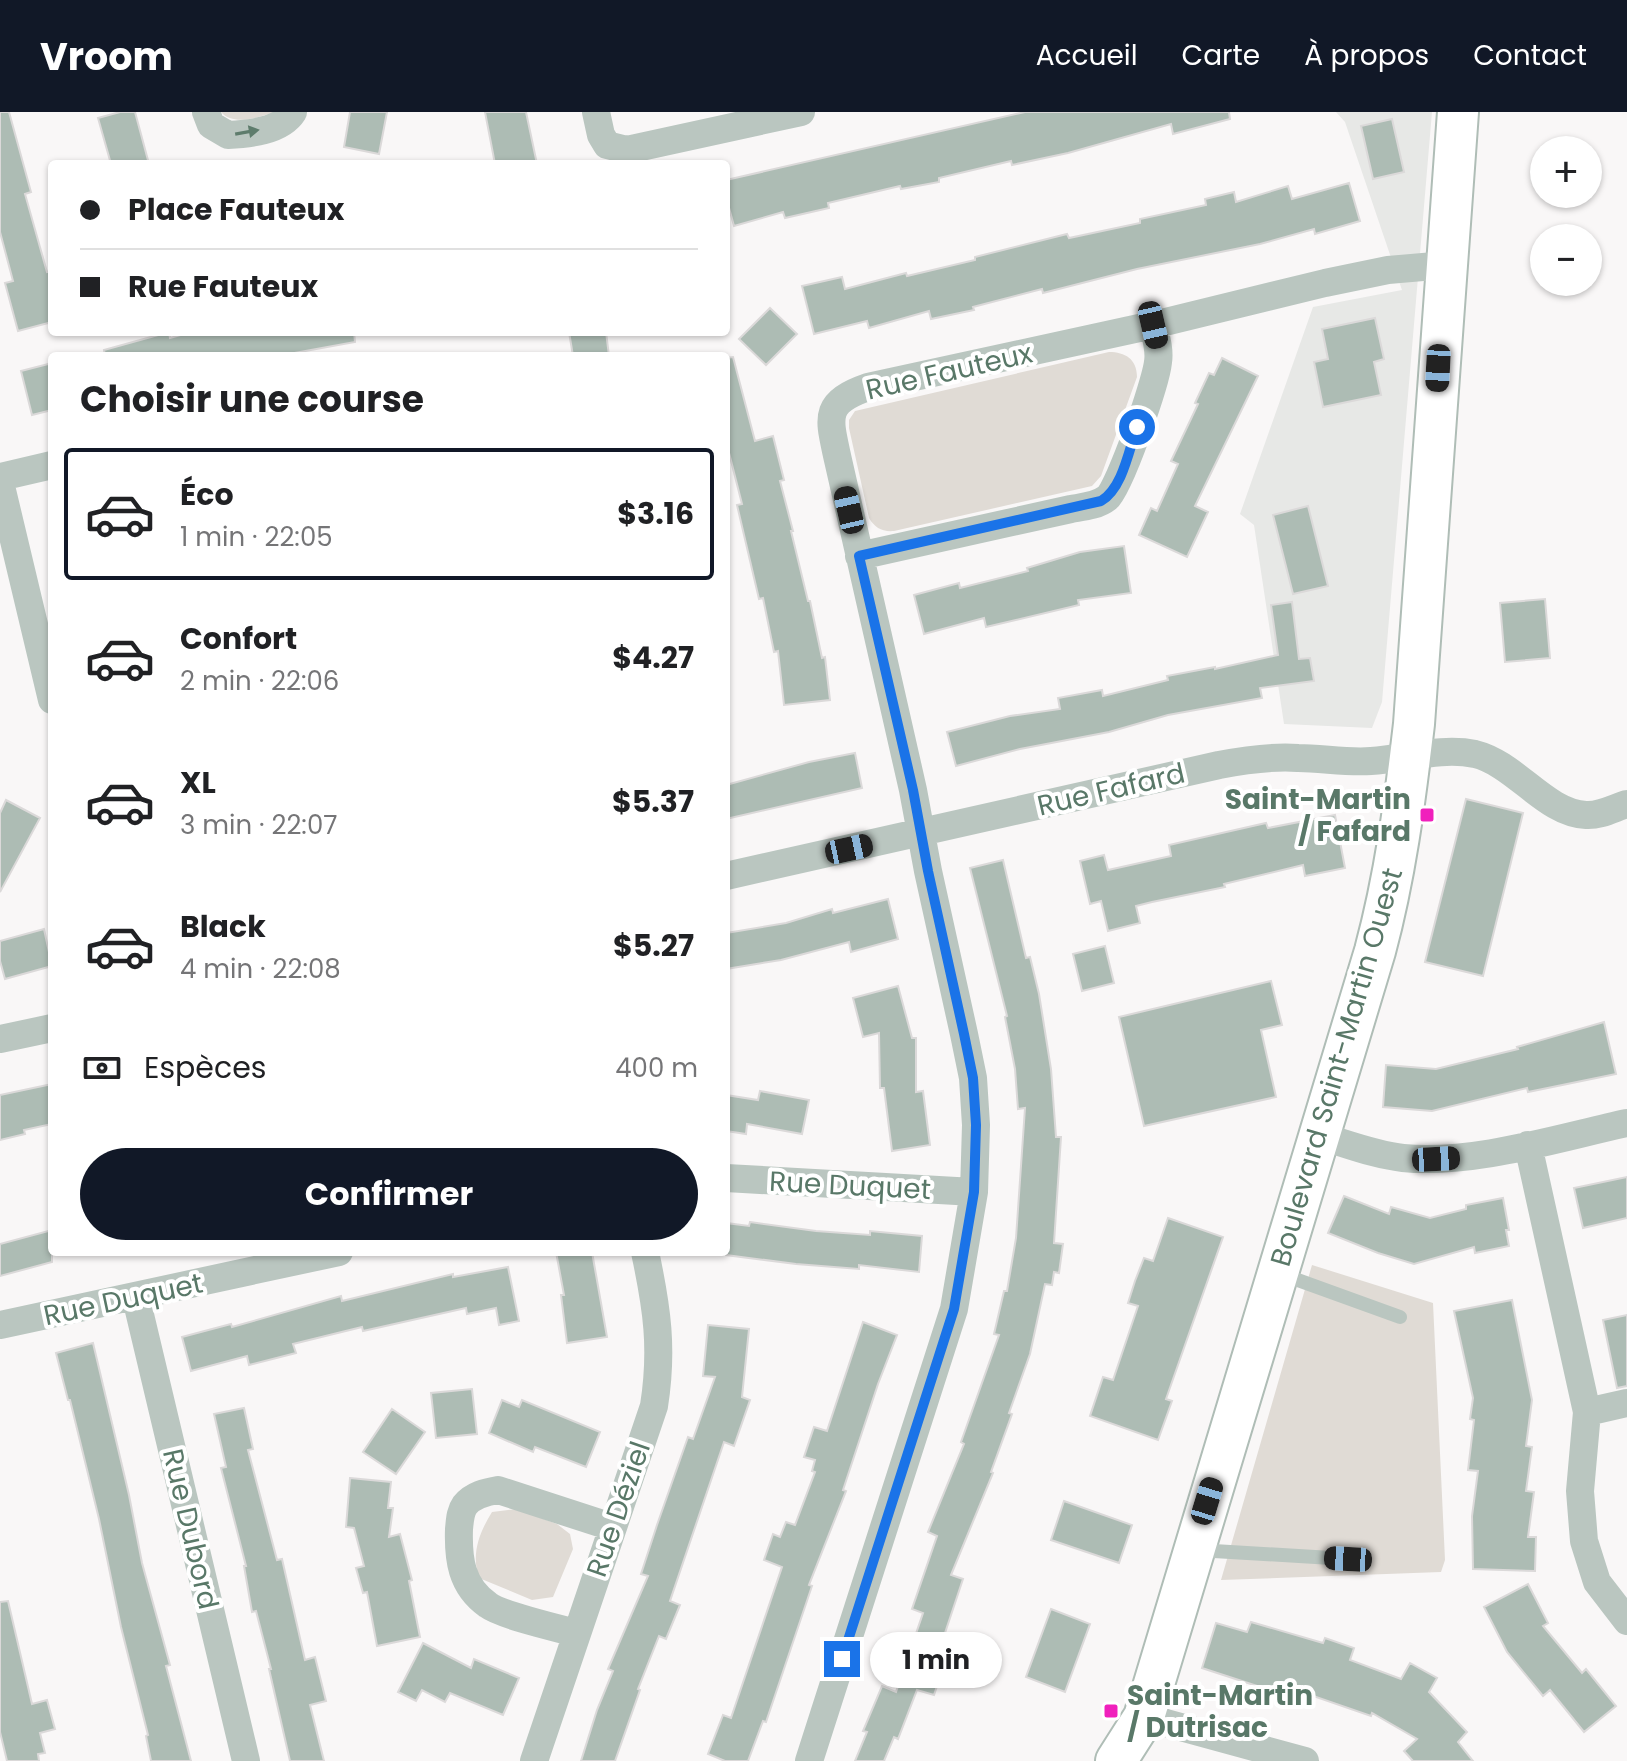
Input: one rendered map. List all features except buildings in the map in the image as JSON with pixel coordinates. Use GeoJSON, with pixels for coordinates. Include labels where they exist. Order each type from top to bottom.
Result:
{"type":"FeatureCollection","features":[{"type":"Feature","properties":{"kind":"main road","name":"Boulevard Saint-Martin Ouest"},"geometry":{"type":"LineString","coordinates":[[1116,1761],[1144,1717],[1320,1136],[1382,926],[1395,868],[1410,756],[1424,596],[1458,112]]}},
{"type":"Feature","properties":{"kind":"main road","name":"Boulevard Saint-Martin Ouest"},"geometry":{"type":"LineString","coordinates":[[1144,1717],[1145,1761]]}},
{"type":"Feature","properties":{"kind":"street"},"geometry":{"type":"LineString","coordinates":[[206,112],[211,125],[228,135],[273,127],[288,120],[293,112]]}},
{"type":"Feature","properties":{"kind":"street"},"geometry":{"type":"LineString","coordinates":[[596,112],[603,140],[618,150],[636,149],[801,112]]}},
{"type":"Feature","properties":{"kind":"street","name":"Rue Fauteux"},"geometry":{"type":"LineString","coordinates":[[809,1761],[954,1309],[974,1192],[976,1125],[973,1078],[831,428],[832,412],[844,396],[868,387],[1153,325],[1337,280],[1388,270],[1446,265]]}},
{"type":"Feature","properties":{"kind":"street"},"geometry":{"type":"LineString","coordinates":[[859,556],[1086,506],[1107,498],[1120,475],[1155,379],[1159,354],[1153,325]]}},
{"type":"Feature","properties":{"kind":"street"},"geometry":{"type":"LineString","coordinates":[[48,466],[0,479],[48,683]]}},
{"type":"Feature","properties":{"kind":"street","name":"Rue Fafard"},"geometry":{"type":"LineString","coordinates":[[730,875],[1240,761],[1278,757],[1368,762],[1465,753],[1493,760],[1546,799],[1583,815],[1595,815],[1627,804]]}},
{"type":"Feature","properties":{"kind":"street"},"geometry":{"type":"LineString","coordinates":[[0,1039],[48,1029]]}},
{"type":"Feature","properties":{"kind":"street"},"geometry":{"type":"LineString","coordinates":[[1320,1136],[1390,1156],[1454,1158],[1627,1123]]}},
{"type":"Feature","properties":{"kind":"street"},"geometry":{"type":"LineString","coordinates":[[1528,1145],[1587,1412],[1580,1491],[1584,1541],[1597,1582],[1627,1621]]}},
{"type":"Feature","properties":{"kind":"street","name":"Rue Duquet"},"geometry":{"type":"LineString","coordinates":[[730,1178],[974,1192]]}},
{"type":"Feature","properties":{"kind":"street","name":"Rue Duquet"},"geometry":{"type":"LineString","coordinates":[[0,1325],[321,1256]]}},
{"type":"Feature","properties":{"kind":"street","name":"Rue Déziel"},"geometry":{"type":"LineString","coordinates":[[534,1761],[654,1406],[660,1369],[659,1324],[646,1256]]}},
{"type":"Feature","properties":{"kind":"street","name":"Rue Dubord"},"geometry":{"type":"LineString","coordinates":[[136,1298],[246,1761]]}},
{"type":"Feature","properties":{"kind":"street"},"geometry":{"type":"LineString","coordinates":[[1587,1412],[1627,1403]]}},
{"type":"Feature","properties":{"kind":"street"},"geometry":{"type":"LineString","coordinates":[[576,1633],[489,1607],[473,1591],[463,1576],[458,1552],[460,1515],[474,1497],[498,1490],[612,1527]]}},
{"type":"Feature","properties":{"kind":"street"},"geometry":{"type":"LineString","coordinates":[[1144,1717],[1250,1754],[1305,1761]]}},
{"type":"Feature","properties":{"kind":"lane"},"geometry":{"type":"LineString","coordinates":[[1277,1272],[1400,1317]]}},
{"type":"Feature","properties":{"kind":"lane"},"geometry":{"type":"LineString","coordinates":[[1193,1550],[1348,1559]]}},
{"type":"Feature","properties":{"kind":"shaded area"},"geometry":{"type":"Polygon","coordinates":[[[221,112],[274,112],[239,120],[221,112]]]}},
{"type":"Feature","properties":{"kind":"shaded area"},"geometry":{"type":"Polygon","coordinates":[[[1336,112],[1432,112],[1382,702],[1372,728],[1284,724],[1254,525],[1240,514],[1313,307],[1402,290],[1345,122],[1336,112]]]}},
{"type":"Feature","properties":{"kind":"shaded area"},"geometry":{"type":"Polygon","coordinates":[[[1109,352],[1129,358],[1135,366],[1137,377],[1101,476],[1092,486],[894,531],[882,530],[871,521],[849,428],[849,420],[855,411],[1109,352]]]}},
{"type":"Feature","properties":{"kind":"shaded area"},"geometry":{"type":"Polygon","coordinates":[[[1312,1265],[1433,1303],[1445,1560],[1441,1572],[1221,1580],[1312,1265]]]}},
{"type":"Feature","properties":{"kind":"shaded area"},"geometry":{"type":"Polygon","coordinates":[[[517,1509],[557,1524],[570,1534],[573,1549],[553,1597],[532,1600],[479,1578],[476,1552],[487,1520],[492,1512],[517,1509]]]}},
{"type":"Feature","properties":{"kind":"place","name":"Saint-Martin / Fafard"},"geometry":{"type":"Point","coordinates":[1427,815]}},
{"type":"Feature","properties":{"kind":"place","name":"Saint-Martin / Dutrisac"},"geometry":{"type":"Point","coordinates":[1111,1711]}},
{"type":"Feature","properties":{"kind":"route"},"geometry":{"type":"LineString","coordinates":[[842,1659],[954,1309],[974,1192],[976,1125],[973,1078],[964,1034],[913,790],[859,556],[1101,501],[1107,498],[1115,485],[1137,427]]}}]}
